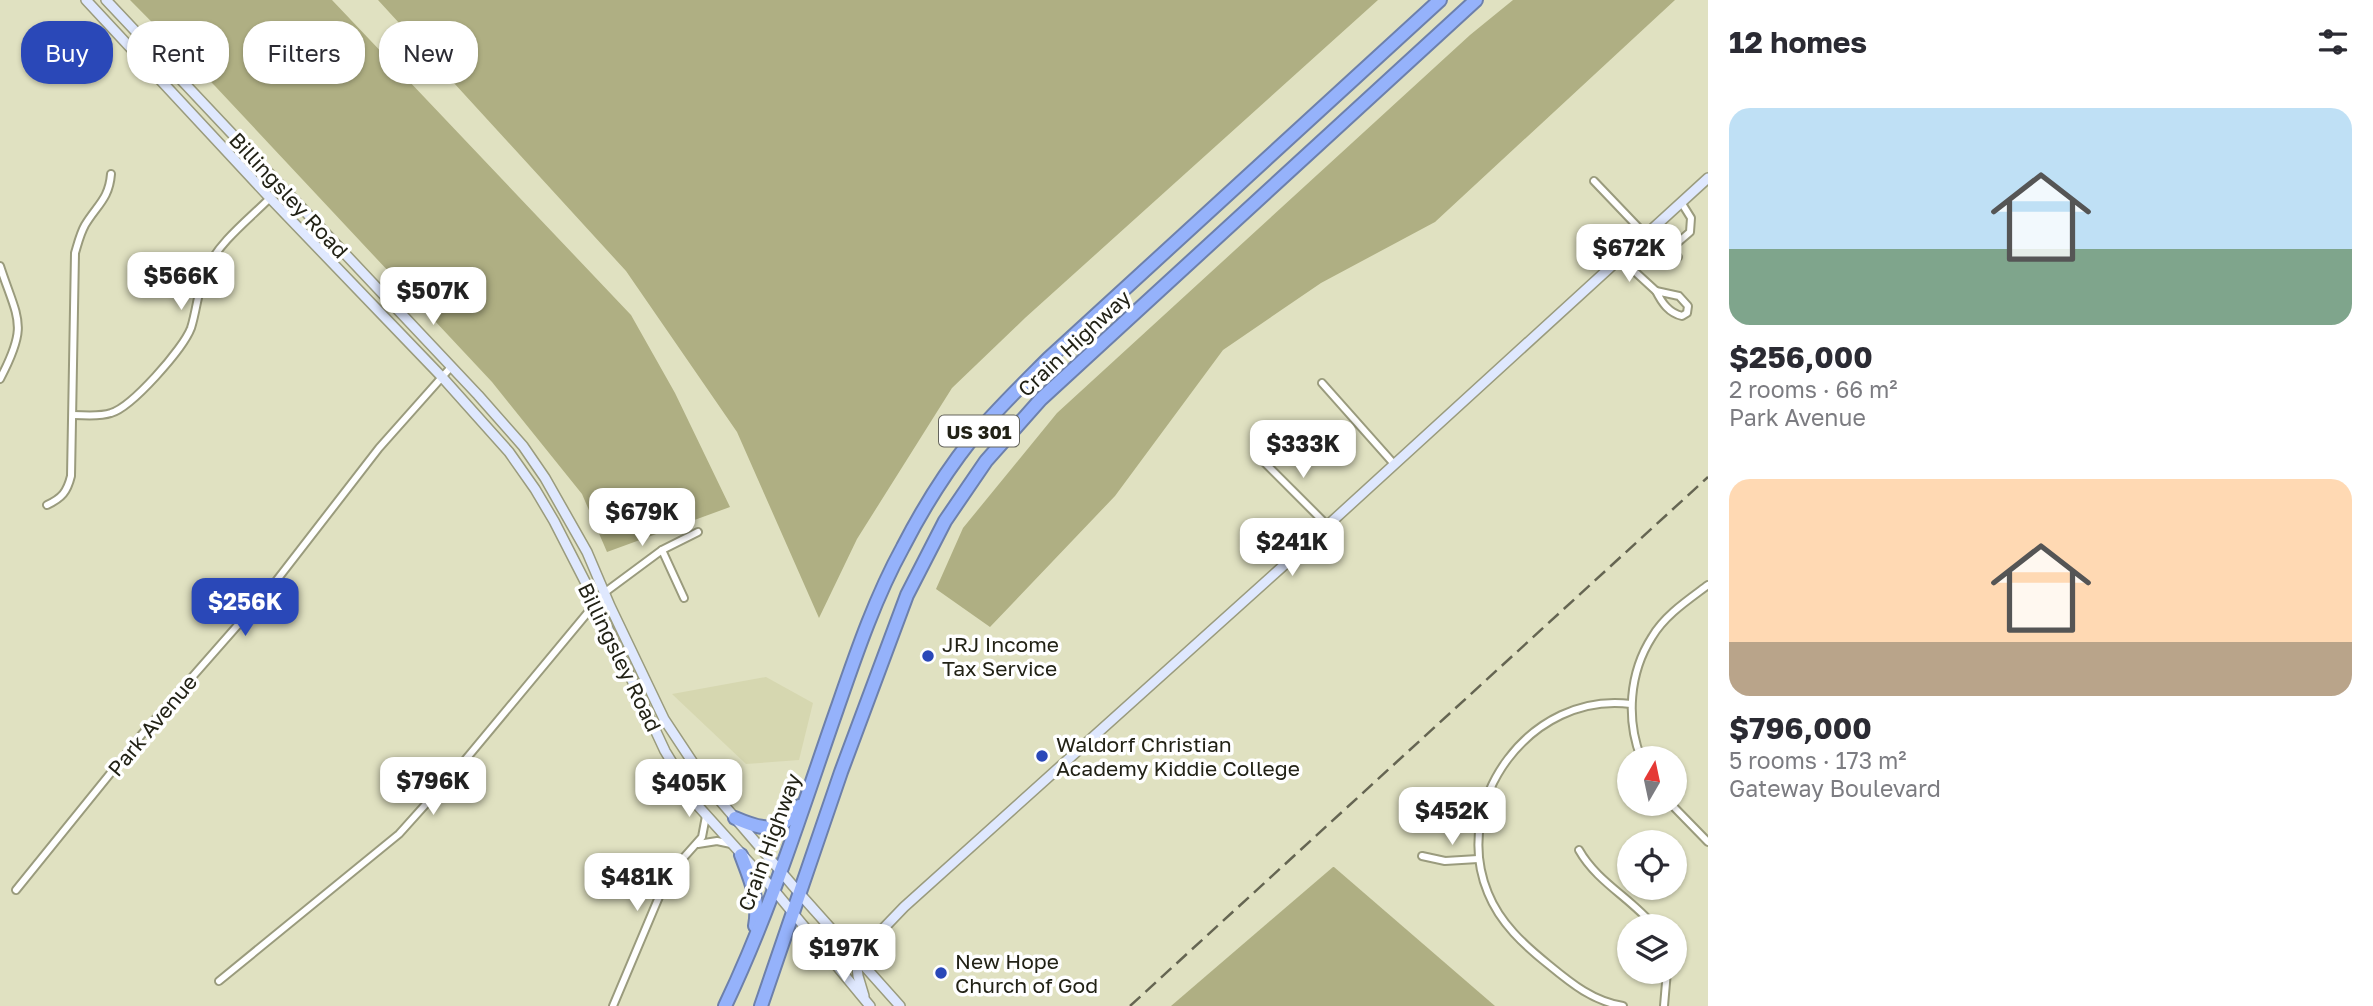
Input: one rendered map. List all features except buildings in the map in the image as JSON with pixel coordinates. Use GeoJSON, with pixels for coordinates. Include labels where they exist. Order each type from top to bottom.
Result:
{"type":"FeatureCollection","features":[{"type":"Feature","properties":{"kind":"highway","name":"Crain Highway"},"geometry":{"type":"LineString","coordinates":[[725,1006],[782,872],[853,664],[890,572],[928,503],[973,438],[1048,359],[1440,0]]}},
{"type":"Feature","properties":{"kind":"highway","name":"Crain Highway"},"geometry":{"type":"LineString","coordinates":[[761,1006],[878,669],[907,595],[945,521],[986,461],[1041,399],[1476,0]]}},
{"type":"Feature","properties":{"kind":"highway"},"geometry":{"type":"LineString","coordinates":[[1394,41],[1408,63]]}},
{"type":"Feature","properties":{"kind":"highway"},"geometry":{"type":"LineString","coordinates":[[735,818],[762,828],[780,826],[790,819],[808,791]]}},
{"type":"Feature","properties":{"kind":"highway"},"geometry":{"type":"LineString","coordinates":[[741,855],[757,903],[751,949]]}},
{"type":"Feature","properties":{"kind":"main road","name":"Billingsley Road"},"geometry":{"type":"LineString","coordinates":[[86,0],[270,198],[442,377],[509,452],[535,488],[594,601],[665,751],[706,816],[774,890],[868,1004]]}},
{"type":"Feature","properties":{"kind":"main road","name":"Billingsley Road"},"geometry":{"type":"LineString","coordinates":[[106,0],[478,395],[534,462],[587,552],[664,719],[711,790],[900,1006]]}},
{"type":"Feature","properties":{"kind":"main road"},"geometry":{"type":"LineString","coordinates":[[868,1004],[861,989],[856,957],[904,907],[1708,178]]}},
{"type":"Feature","properties":{"kind":"street"},"geometry":{"type":"LineString","coordinates":[[47,505],[61,498],[71,476],[75,253],[84,226],[105,199],[111,174]]}},
{"type":"Feature","properties":{"kind":"street"},"geometry":{"type":"LineString","coordinates":[[1594,181],[1658,248],[1672,259],[1678,257]]}},
{"type":"Feature","properties":{"kind":"street"},"geometry":{"type":"LineString","coordinates":[[73,415],[110,414],[136,398],[182,345],[190,330],[206,271],[216,255],[270,198]]}},
{"type":"Feature","properties":{"kind":"street"},"geometry":{"type":"LineString","coordinates":[[1658,248],[1676,244],[1690,232],[1691,218],[1681,202]]}},
{"type":"Feature","properties":{"kind":"street"},"geometry":{"type":"LineString","coordinates":[[1620,258],[1656,290],[1670,310],[1682,316],[1687,313],[1688,306],[1682,298],[1656,290]]}},
{"type":"Feature","properties":{"kind":"street"},"geometry":{"type":"LineString","coordinates":[[0,266],[19,327],[15,349],[0,379]]}},
{"type":"Feature","properties":{"kind":"street","name":"Park Avenue"},"geometry":{"type":"LineString","coordinates":[[16,890],[143,733],[273,584],[379,448],[451,368]]}},
{"type":"Feature","properties":{"kind":"street"},"geometry":{"type":"LineString","coordinates":[[1322,383],[1394,464]]}},
{"type":"Feature","properties":{"kind":"street"},"geometry":{"type":"LineString","coordinates":[[1258,456],[1327,525]]}},
{"type":"Feature","properties":{"kind":"street"},"geometry":{"type":"LineString","coordinates":[[219,981],[406,827],[470,755],[594,601],[662,550],[698,532]]}},
{"type":"Feature","properties":{"kind":"street"},"geometry":{"type":"LineString","coordinates":[[662,550],[684,598]]}},
{"type":"Feature","properties":{"kind":"street"},"geometry":{"type":"LineString","coordinates":[[1637,746],[1630,704],[1640,663],[1653,635],[1678,607],[1708,585]]}},
{"type":"Feature","properties":{"kind":"street"},"geometry":{"type":"LineString","coordinates":[[1623,1006],[1605,1003],[1588,995],[1519,940],[1493,904],[1478,859],[1480,819],[1490,788],[1506,761],[1526,738],[1548,721],[1577,708],[1600,703],[1630,704]]}},
{"type":"Feature","properties":{"kind":"street"},"geometry":{"type":"LineString","coordinates":[[613,1006],[664,885],[678,864],[698,844],[705,831],[706,816]]}},
{"type":"Feature","properties":{"kind":"street"},"geometry":{"type":"LineString","coordinates":[[1683,816],[1708,842]]}},
{"type":"Feature","properties":{"kind":"street"},"geometry":{"type":"LineString","coordinates":[[698,844],[709,841],[731,844]]}},
{"type":"Feature","properties":{"kind":"street"},"geometry":{"type":"LineString","coordinates":[[1579,850],[1596,874],[1644,914]]}},
{"type":"Feature","properties":{"kind":"street"},"geometry":{"type":"LineString","coordinates":[[1422,856],[1445,861],[1478,859]]}},
{"type":"Feature","properties":{"kind":"street"},"geometry":{"type":"LineString","coordinates":[[1664,1006],[1666,984]]}},
{"type":"Feature","properties":{"kind":"shaded area"},"geometry":{"type":"Polygon","coordinates":[[[130,0],[332,0],[352,21],[243,21],[243,84],[365,84],[365,35],[379,50],[379,84],[412,84],[631,315],[675,393],[730,507],[607,552],[582,494],[492,382],[213,84],[229,84],[229,21],[151,21],[130,0]]]}},
{"type":"Feature","properties":{"kind":"shaded area"},"geometry":{"type":"Polygon","coordinates":[[[378,0],[1378,0],[1025,318],[952,388],[857,539],[819,618],[737,432],[626,271],[455,84],[478,84],[478,21],[397,21],[378,0]]]}},
{"type":"Feature","properties":{"kind":"shaded area"},"geometry":{"type":"Polygon","coordinates":[[[1513,0],[1675,0],[1435,222],[1321,283],[1223,350],[1115,496],[990,627],[936,589],[963,528],[1057,413],[1470,35],[1513,0]]]}},
{"type":"Feature","properties":{"kind":"shaded area"},"geometry":{"type":"Polygon","coordinates":[[[766,677],[813,703],[799,760],[746,764],[672,694],[766,677]]]}},
{"type":"Feature","properties":{"kind":"shaded area"},"geometry":{"type":"Polygon","coordinates":[[[1333,867],[1495,1006],[1171,1006],[1333,867]]]}},
{"type":"Feature","properties":{"kind":"railway"},"geometry":{"type":"LineString","coordinates":[[1130,1006],[1708,477]]}},
{"type":"Feature","properties":{"kind":"place","name":"JRJ Income Tax Service"},"geometry":{"type":"Point","coordinates":[928,656]}},
{"type":"Feature","properties":{"kind":"place","name":"Waldorf Christian Academy Kiddie College"},"geometry":{"type":"Point","coordinates":[1042,756]}},
{"type":"Feature","properties":{"kind":"place","name":"New Hope Church of God"},"geometry":{"type":"Point","coordinates":[941,973]}}]}
